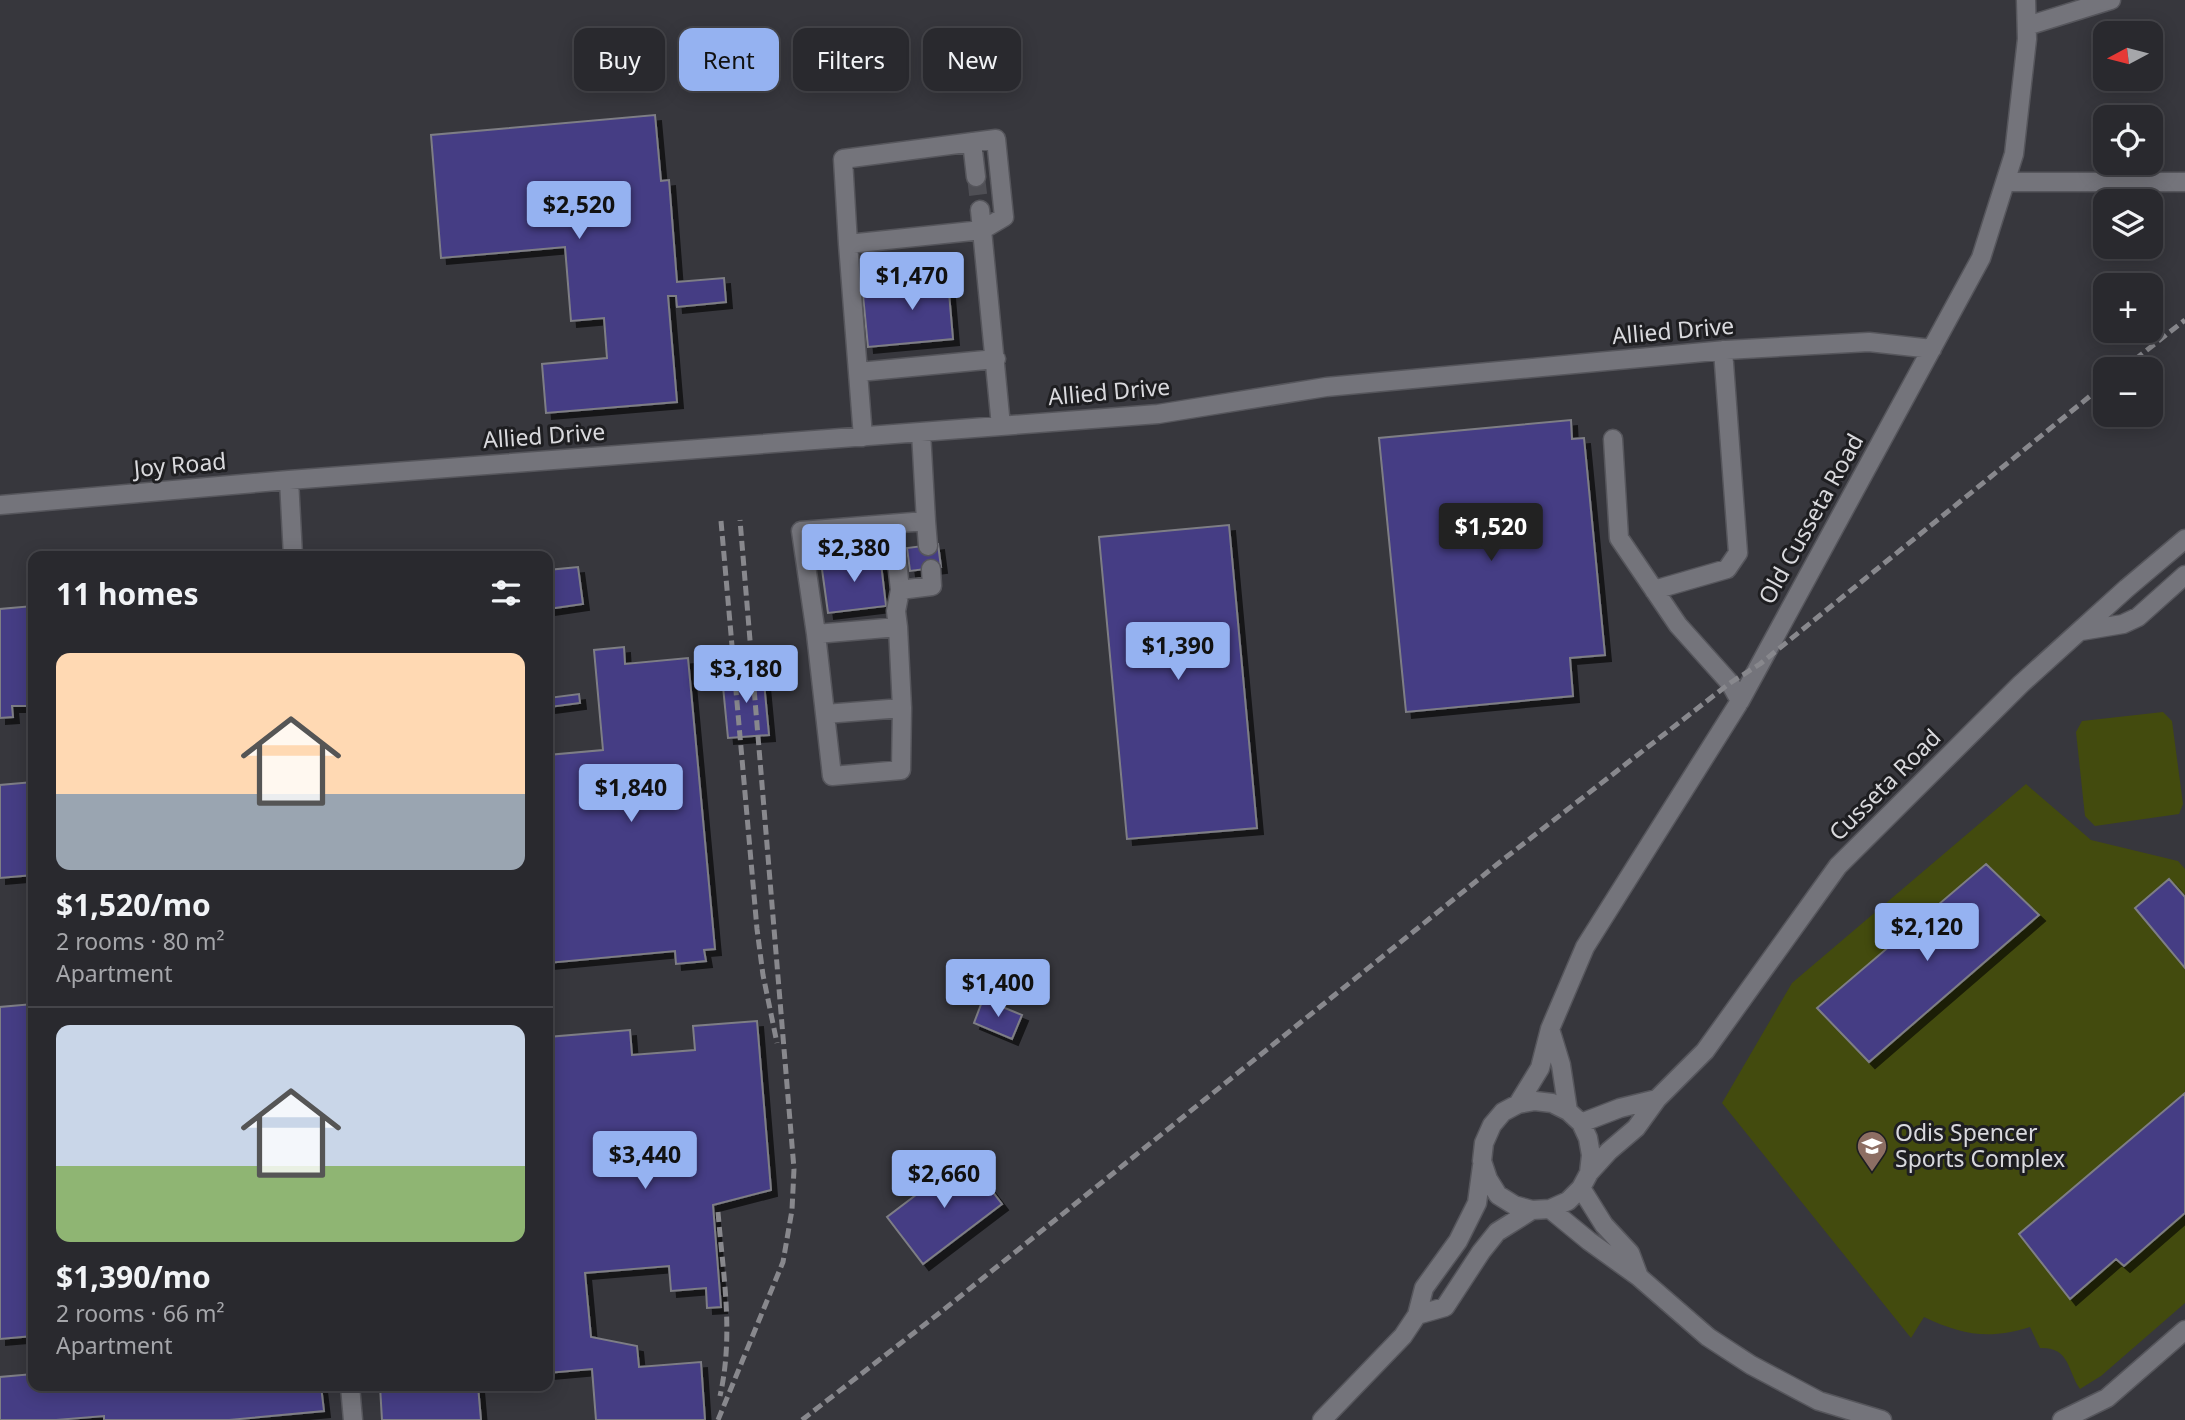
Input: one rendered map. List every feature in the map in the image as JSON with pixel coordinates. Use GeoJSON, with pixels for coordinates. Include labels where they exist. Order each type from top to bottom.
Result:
{"type":"FeatureCollection","features":[{"type":"Feature","properties":{"kind":"street","name":"Old Cusseta Road"},"geometry":{"type":"LineString","coordinates":[[1518,1104],[1540,1068],[1550,1030],[1585,947],[1740,701],[1981,258],[2014,154],[2028,39],[2026,0]]}},
{"type":"Feature","properties":{"kind":"street"},"geometry":{"type":"LineString","coordinates":[[2027,26],[2090,4],[2111,0]]}},
{"type":"Feature","properties":{"kind":"street"},"geometry":{"type":"LineString","coordinates":[[848,244],[982,230],[1004,217],[996,139],[843,159],[848,244],[863,437]]}},
{"type":"Feature","properties":{"kind":"street"},"geometry":{"type":"LineString","coordinates":[[972,142],[976,177]]}},
{"type":"Feature","properties":{"kind":"street"},"geometry":{"type":"LineString","coordinates":[[2006,182],[2185,182]]}},
{"type":"Feature","properties":{"kind":"street"},"geometry":{"type":"LineString","coordinates":[[980,210],[1001,426]]}},
{"type":"Feature","properties":{"kind":"street","name":"Allied Drive"},"geometry":{"type":"LineString","coordinates":[[289,480],[1158,414],[1326,387],[1723,350],[1869,342],[1932,349]]}},
{"type":"Feature","properties":{"kind":"street"},"geometry":{"type":"LineString","coordinates":[[1654,590],[1727,569],[1738,553],[1723,350]]}},
{"type":"Feature","properties":{"kind":"street"},"geometry":{"type":"LineString","coordinates":[[859,372],[996,359]]}},
{"type":"Feature","properties":{"kind":"street"},"geometry":{"type":"LineString","coordinates":[[921,432],[928,546]]}},
{"type":"Feature","properties":{"kind":"street"},"geometry":{"type":"LineString","coordinates":[[1613,439],[1619,538],[1678,625],[1730,682],[1740,701]]}},
{"type":"Feature","properties":{"kind":"street"},"geometry":{"type":"LineString","coordinates":[[289,480],[293,551]]}},
{"type":"Feature","properties":{"kind":"street","name":"Joy Road"},"geometry":{"type":"LineString","coordinates":[[0,505],[289,480]]}},
{"type":"Feature","properties":{"kind":"street"},"geometry":{"type":"LineString","coordinates":[[893,524],[900,590],[896,611],[902,708],[901,770],[832,776],[801,531],[926,521]]}},
{"type":"Feature","properties":{"kind":"street","name":"Cusseta Road"},"geometry":{"type":"LineString","coordinates":[[1550,1209],[1567,1201],[1609,1151],[1636,1128],[1657,1099],[1705,1051],[1838,866],[2021,684],[2185,539]]}},
{"type":"Feature","properties":{"kind":"street"},"geometry":{"type":"LineString","coordinates":[[900,590],[932,586],[931,569]]}},
{"type":"Feature","properties":{"kind":"street"},"geometry":{"type":"LineString","coordinates":[[2081,631],[2123,624],[2138,617],[2185,575]]}},
{"type":"Feature","properties":{"kind":"street"},"geometry":{"type":"LineString","coordinates":[[816,634],[898,627]]}},
{"type":"Feature","properties":{"kind":"street"},"geometry":{"type":"LineString","coordinates":[[825,714],[902,708]]}},
{"type":"Feature","properties":{"kind":"street"},"geometry":{"type":"LineString","coordinates":[[1550,1030],[1574,1117],[1588,1138],[1591,1155],[1585,1180],[1604,1225],[1630,1253],[1645,1282]]}},
{"type":"Feature","properties":{"kind":"street"},"geometry":{"type":"LineString","coordinates":[[1322,1420],[1403,1336],[1417,1315],[1424,1288],[1458,1241],[1477,1203],[1484,1143],[1492,1125],[1503,1112],[1518,1104],[1535,1101],[1552,1103],[1574,1117],[1657,1099]]}},
{"type":"Feature","properties":{"kind":"street"},"geometry":{"type":"LineString","coordinates":[[1482,1161],[1488,1179],[1498,1195],[1514,1205],[1532,1210],[1550,1209],[1645,1282],[1708,1336],[1751,1365],[1819,1401],[1882,1420]]}},
{"type":"Feature","properties":{"kind":"street"},"geometry":{"type":"LineString","coordinates":[[1417,1315],[1445,1307],[1497,1232],[1532,1210]]}},
{"type":"Feature","properties":{"kind":"street"},"geometry":{"type":"LineString","coordinates":[[2062,1420],[2107,1398],[2185,1330]]}},
{"type":"Feature","properties":{"kind":"street"},"geometry":{"type":"LineString","coordinates":[[350,1391],[353,1420]]}},
{"type":"Feature","properties":{"kind":"green space"},"geometry":{"type":"Polygon","coordinates":[[[2163,712],[2172,721],[2183,804],[2179,814],[2095,826],[2085,816],[2076,732],[2082,721],[2163,712]]]}},
{"type":"Feature","properties":{"kind":"green space"},"geometry":{"type":"Polygon","coordinates":[[[2026,784],[2091,840],[2178,861],[2185,869],[2185,1303],[2101,1376],[2080,1389],[2062,1356],[2057,1351],[2040,1348],[2030,1327],[2001,1333],[1976,1334],[1963,1332],[1924,1317],[1911,1338],[1722,1103],[1792,983],[2026,784]]]}},
{"type":"Feature","properties":{"kind":"building"},"geometry":{"type":"Polygon","coordinates":[[[655,115],[661,181],[669,180],[677,282],[724,278],[726,302],[677,307],[676,296],[668,296],[677,402],[546,413],[542,364],[607,358],[604,318],[571,321],[565,247],[441,258],[431,135],[655,115]]]}},
{"type":"Feature","properties":{"kind":"building"},"geometry":{"type":"Polygon","coordinates":[[[946,258],[953,339],[868,347],[863,295],[927,289],[924,260],[946,258]]]}},
{"type":"Feature","properties":{"kind":"building"},"geometry":{"type":"Polygon","coordinates":[[[1571,420],[1572,439],[1584,438],[1605,655],[1570,658],[1573,696],[1406,712],[1379,438],[1571,420]]]}},
{"type":"Feature","properties":{"kind":"building"},"geometry":{"type":"Polygon","coordinates":[[[1229,525],[1257,828],[1127,839],[1099,537],[1229,525]]]}},
{"type":"Feature","properties":{"kind":"building"},"geometry":{"type":"Polygon","coordinates":[[[938,544],[941,567],[910,571],[907,548],[938,544]]]}},
{"type":"Feature","properties":{"kind":"building"},"geometry":{"type":"Polygon","coordinates":[[[880,555],[886,606],[828,613],[821,562],[880,555]]]}},
{"type":"Feature","properties":{"kind":"building"},"geometry":{"type":"Polygon","coordinates":[[[578,567],[583,604],[553,608],[553,570],[578,567]]]}},
{"type":"Feature","properties":{"kind":"building"},"geometry":{"type":"Polygon","coordinates":[[[28,606],[28,706],[12,706],[13,717],[0,718],[0,609],[28,606]]]}},
{"type":"Feature","properties":{"kind":"building"},"geometry":{"type":"Polygon","coordinates":[[[624,647],[625,664],[688,658],[715,949],[704,950],[706,961],[676,964],[675,951],[553,963],[553,755],[603,750],[594,650],[624,647]]]}},
{"type":"Feature","properties":{"kind":"building"},"geometry":{"type":"Polygon","coordinates":[[[763,672],[769,735],[728,738],[722,676],[763,672]]]}},
{"type":"Feature","properties":{"kind":"building"},"geometry":{"type":"Polygon","coordinates":[[[579,694],[580,703],[553,707],[553,697],[579,694]]]}},
{"type":"Feature","properties":{"kind":"building"},"geometry":{"type":"Polygon","coordinates":[[[28,782],[28,875],[0,878],[0,785],[28,782]]]}},
{"type":"Feature","properties":{"kind":"building"},"geometry":{"type":"Polygon","coordinates":[[[1986,864],[2039,915],[1869,1062],[1817,1008],[1986,864]]]}},
{"type":"Feature","properties":{"kind":"building"},"geometry":{"type":"Polygon","coordinates":[[[2169,879],[2185,897],[2185,968],[2135,908],[2169,879]]]}},
{"type":"Feature","properties":{"kind":"building"},"geometry":{"type":"Polygon","coordinates":[[[983,999],[1022,1015],[1012,1039],[974,1023],[983,999]]]}},
{"type":"Feature","properties":{"kind":"building"},"geometry":{"type":"Polygon","coordinates":[[[28,1004],[28,1336],[0,1339],[0,1007],[28,1004]]]}},
{"type":"Feature","properties":{"kind":"building"},"geometry":{"type":"Polygon","coordinates":[[[757,1021],[771,1190],[713,1205],[721,1307],[707,1308],[706,1288],[671,1291],[669,1266],[585,1273],[591,1337],[637,1346],[639,1367],[701,1362],[705,1420],[596,1420],[592,1369],[553,1373],[553,1037],[630,1030],[632,1055],[695,1050],[693,1026],[757,1021]]]}},
{"type":"Feature","properties":{"kind":"building"},"geometry":{"type":"Polygon","coordinates":[[[2185,1093],[2185,1213],[2124,1266],[2116,1259],[2070,1299],[2019,1234],[2185,1093]]]}},
{"type":"Feature","properties":{"kind":"building"},"geometry":{"type":"Polygon","coordinates":[[[966,1157],[1002,1204],[923,1264],[887,1217],[966,1157]]]}},
{"type":"Feature","properties":{"kind":"building"},"geometry":{"type":"Polygon","coordinates":[[[28,1374],[28,1391],[322,1391],[324,1411],[229,1420],[104,1420],[104,1416],[56,1420],[0,1420],[0,1377],[28,1374]]]}},
{"type":"Feature","properties":{"kind":"building"},"geometry":{"type":"Polygon","coordinates":[[[380,1391],[478,1391],[481,1420],[382,1420],[380,1391]]]}},
{"type":"Feature","properties":{"kind":"tunnel"},"geometry":{"type":"LineString","coordinates":[[976,177],[980,210]]}},
{"type":"Feature","properties":{"kind":"railway"},"geometry":{"type":"LineString","coordinates":[[2138,357],[2185,320]]}},
{"type":"Feature","properties":{"kind":"railway"},"geometry":{"type":"LineString","coordinates":[[802,1420],[942,1311],[1500,862],[1730,683],[1760,664],[2093,394]]}},
{"type":"Feature","properties":{"kind":"railway"},"geometry":{"type":"LineString","coordinates":[[718,1420],[783,1262],[792,1210],[794,1169],[740,520]]}},
{"type":"Feature","properties":{"kind":"railway"},"geometry":{"type":"LineString","coordinates":[[721,521],[757,929],[777,1043]]}},
{"type":"Feature","properties":{"kind":"railway"},"geometry":{"type":"LineString","coordinates":[[718,1212],[727,1327],[720,1396]]}},
{"type":"Feature","properties":{"kind":"place","name":"Odis Spencer Sports Complex"},"geometry":{"type":"Point","coordinates":[1872,1173]}}]}
